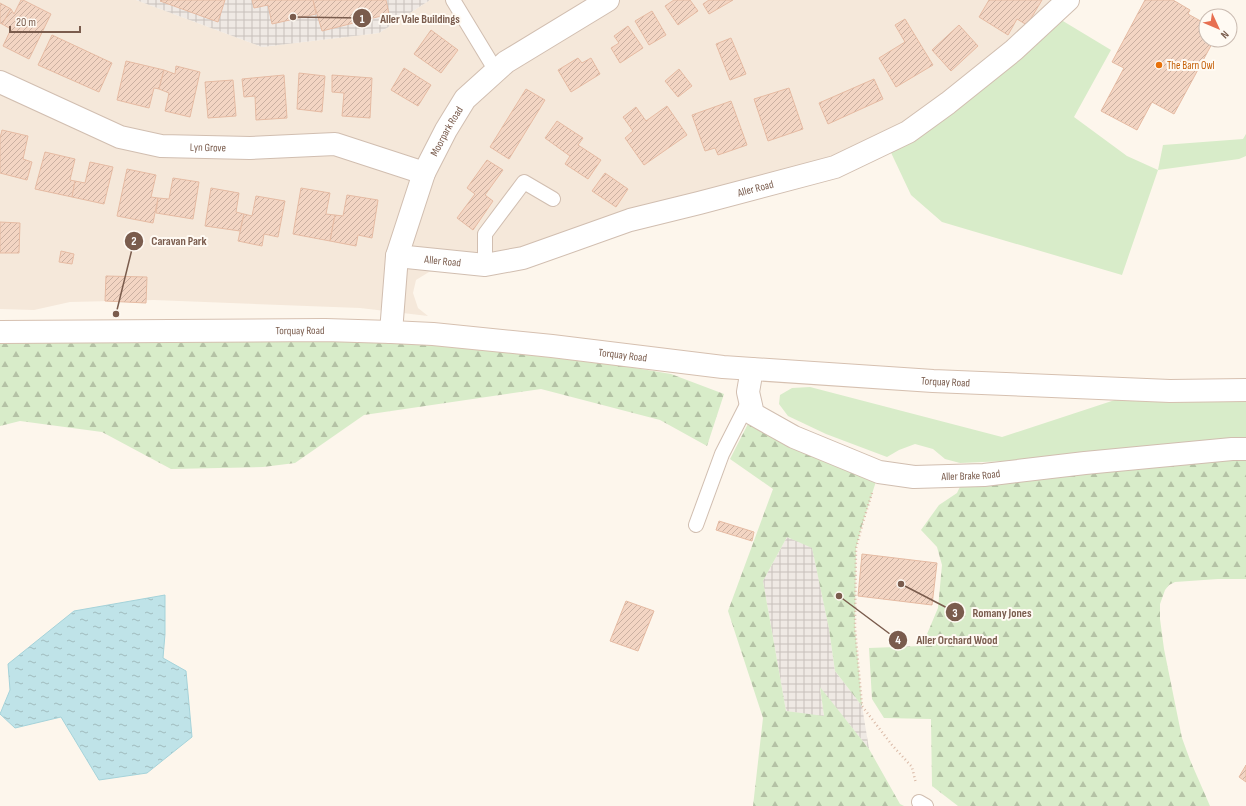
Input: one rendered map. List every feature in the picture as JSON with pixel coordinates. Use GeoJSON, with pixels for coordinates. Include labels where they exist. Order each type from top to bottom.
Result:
{"type":"FeatureCollection","features":[{"type":"Feature","properties":{"kind":"street","name":"Moorpark Road"},"geometry":{"type":"LineString","coordinates":[[391,332],[397,256],[424,173],[446,130],[465,99],[506,62],[608,0]]}},
{"type":"Feature","properties":{"kind":"street","name":"Aller Road"},"geometry":{"type":"LineString","coordinates":[[397,256],[485,265],[523,258],[630,220],[835,167],[908,132],[948,103],[1014,50],[1068,0]]}},
{"type":"Feature","properties":{"kind":"street","name":"Lyn Grove"},"geometry":{"type":"LineString","coordinates":[[0,82],[120,137],[161,146],[250,148],[335,144],[424,173]]}},
{"type":"Feature","properties":{"kind":"street","name":"Torquay Road"},"geometry":{"type":"LineString","coordinates":[[0,332],[325,330],[391,332],[432,334],[552,346],[715,366],[752,369],[957,382],[1170,391],[1246,390]]}},
{"type":"Feature","properties":{"kind":"street","name":"Aller Brake Road"},"geometry":{"type":"LineString","coordinates":[[752,369],[748,392],[753,414],[794,437],[879,472],[914,477],[984,475],[1084,462],[1246,449]]}},
{"type":"Feature","properties":{"kind":"lane"},"geometry":{"type":"LineString","coordinates":[[453,0],[496,71]]}},
{"type":"Feature","properties":{"kind":"lane"},"geometry":{"type":"LineString","coordinates":[[485,265],[485,234],[524,182],[553,199]]}},
{"type":"Feature","properties":{"kind":"lane"},"geometry":{"type":"LineString","coordinates":[[696,525],[722,454],[750,400]]}},
{"type":"Feature","properties":{"kind":"path"},"geometry":{"type":"LineString","coordinates":[[879,472],[856,548],[855,628],[862,706],[892,745],[912,767],[923,804]]}},
{"type":"Feature","properties":{"kind":"shaded area"},"geometry":{"type":"Polygon","coordinates":[[[0,0],[136,0],[262,47],[379,33],[430,0],[1068,0],[1014,50],[835,167],[485,265],[429,272],[416,280],[413,293],[418,308],[428,316],[360,308],[154,300],[70,302],[34,310],[0,309],[0,0]]]}},
{"type":"Feature","properties":{"kind":"shaded area"},"geometry":{"type":"Polygon","coordinates":[[[136,0],[430,0],[379,33],[262,47],[136,0]]]}},
{"type":"Feature","properties":{"kind":"shaded area"},"geometry":{"type":"Polygon","coordinates":[[[787,537],[812,547],[829,629],[835,671],[862,706],[869,749],[820,688],[824,717],[786,711],[763,581],[787,537]]]}},
{"type":"Feature","properties":{"kind":"green space"},"geometry":{"type":"Polygon","coordinates":[[[1053,15],[1111,50],[1074,117],[1127,156],[1158,170],[1122,275],[942,222],[911,195],[886,142],[1053,15]]]}},
{"type":"Feature","properties":{"kind":"green space"},"geometry":{"type":"Polygon","coordinates":[[[1246,134],[1246,156],[1239,159],[1158,170],[1163,145],[1243,139],[1246,134]]]}},
{"type":"Feature","properties":{"kind":"green space"},"geometry":{"type":"Polygon","coordinates":[[[0,332],[433,334],[671,374],[724,394],[707,446],[660,420],[541,389],[364,415],[295,463],[263,467],[171,469],[102,432],[20,421],[0,426],[0,332]]]}},
{"type":"Feature","properties":{"kind":"green space"},"geometry":{"type":"Polygon","coordinates":[[[810,387],[1002,437],[1124,397],[1246,400],[1246,442],[1032,460],[960,463],[945,459],[933,449],[915,444],[899,450],[887,457],[826,434],[788,416],[779,404],[780,395],[792,388],[810,387]]]}},
{"type":"Feature","properties":{"kind":"green space"},"geometry":{"type":"Polygon","coordinates":[[[753,414],[879,472],[856,548],[855,628],[862,706],[835,671],[829,629],[812,548],[787,537],[763,581],[786,711],[824,716],[820,687],[869,749],[900,804],[904,806],[753,806],[763,718],[728,611],[773,489],[730,459],[753,414]]]}},
{"type":"Feature","properties":{"kind":"green space"},"geometry":{"type":"Polygon","coordinates":[[[1246,449],[1246,579],[1175,582],[1169,585],[1165,590],[1160,604],[1160,619],[1164,649],[1182,738],[1210,806],[958,806],[932,786],[931,719],[884,718],[872,699],[869,648],[922,646],[938,608],[942,565],[937,547],[921,530],[939,505],[957,493],[965,476],[1246,449]]]}},
{"type":"Feature","properties":{"kind":"water"},"geometry":{"type":"Polygon","coordinates":[[[165,595],[165,634],[163,658],[186,671],[192,737],[147,773],[99,780],[61,717],[15,728],[0,714],[10,690],[8,664],[74,611],[165,595]]]}},
{"type":"Feature","properties":{"kind":"building"},"geometry":{"type":"Polygon","coordinates":[[[21,0],[51,14],[29,59],[3,46],[11,29],[2,24],[11,9],[14,14],[21,0]]]}},
{"type":"Feature","properties":{"kind":"building"},"geometry":{"type":"Polygon","coordinates":[[[225,0],[218,22],[160,1],[225,0]]]}},
{"type":"Feature","properties":{"kind":"building"},"geometry":{"type":"Polygon","coordinates":[[[252,0],[313,0],[316,14],[272,24],[268,5],[254,8],[252,0]]]}},
{"type":"Feature","properties":{"kind":"building"},"geometry":{"type":"Polygon","coordinates":[[[313,0],[386,0],[389,14],[322,31],[313,0]]]}},
{"type":"Feature","properties":{"kind":"building"},"geometry":{"type":"Polygon","coordinates":[[[674,0],[690,0],[698,11],[678,25],[665,6],[674,0]]]}},
{"type":"Feature","properties":{"kind":"building"},"geometry":{"type":"Polygon","coordinates":[[[709,0],[733,0],[709,14],[703,4],[709,0]]]}},
{"type":"Feature","properties":{"kind":"building"},"geometry":{"type":"Polygon","coordinates":[[[989,0],[1042,0],[1027,25],[1017,19],[1008,35],[979,17],[989,0]]]}},
{"type":"Feature","properties":{"kind":"building","name":"The Barn Owl"},"geometry":{"type":"Polygon","coordinates":[[[1145,0],[1173,0],[1190,10],[1188,14],[1198,20],[1198,48],[1210,48],[1174,114],[1152,102],[1137,130],[1101,111],[1124,68],[1112,62],[1145,0]]]}},
{"type":"Feature","properties":{"kind":"building"},"geometry":{"type":"Polygon","coordinates":[[[0,3],[11,9],[2,24],[0,23],[0,3]]]}},
{"type":"Feature","properties":{"kind":"building"},"geometry":{"type":"Polygon","coordinates":[[[652,11],[666,35],[649,45],[635,21],[652,11]]]}},
{"type":"Feature","properties":{"kind":"building"},"geometry":{"type":"Polygon","coordinates":[[[905,19],[933,65],[896,87],[879,58],[905,42],[895,25],[905,19]]]}},
{"type":"Feature","properties":{"kind":"building"},"geometry":{"type":"Polygon","coordinates":[[[959,25],[978,46],[951,71],[932,50],[959,25]]]}},
{"type":"Feature","properties":{"kind":"building"},"geometry":{"type":"Polygon","coordinates":[[[628,26],[643,48],[620,63],[611,48],[619,43],[614,36],[628,26]]]}},
{"type":"Feature","properties":{"kind":"building"},"geometry":{"type":"Polygon","coordinates":[[[431,30],[458,50],[441,73],[414,54],[431,30]]]}},
{"type":"Feature","properties":{"kind":"building"},"geometry":{"type":"Polygon","coordinates":[[[52,35],[112,63],[99,92],[38,65],[52,35]]]}},
{"type":"Feature","properties":{"kind":"building"},"geometry":{"type":"Polygon","coordinates":[[[731,38],[746,74],[730,80],[716,44],[731,38]]]}},
{"type":"Feature","properties":{"kind":"building"},"geometry":{"type":"Polygon","coordinates":[[[578,58],[582,63],[591,58],[600,74],[571,92],[558,70],[578,58]]]}},
{"type":"Feature","properties":{"kind":"building"},"geometry":{"type":"Polygon","coordinates":[[[126,61],[164,70],[159,89],[154,88],[149,108],[117,100],[126,61]]]}},
{"type":"Feature","properties":{"kind":"building"},"geometry":{"type":"Polygon","coordinates":[[[176,66],[200,72],[190,117],[165,111],[169,93],[159,89],[164,70],[175,74],[176,66]]]}},
{"type":"Feature","properties":{"kind":"building"},"geometry":{"type":"Polygon","coordinates":[[[404,68],[431,85],[418,106],[391,90],[404,68]]]}},
{"type":"Feature","properties":{"kind":"building"},"geometry":{"type":"Polygon","coordinates":[[[679,69],[692,86],[678,97],[665,81],[679,69]]]}},
{"type":"Feature","properties":{"kind":"building"},"geometry":{"type":"Polygon","coordinates":[[[299,73],[325,76],[322,112],[297,109],[299,73]]]}},
{"type":"Feature","properties":{"kind":"building"},"geometry":{"type":"Polygon","coordinates":[[[284,75],[287,118],[256,120],[255,96],[244,97],[242,79],[284,75]]]}},
{"type":"Feature","properties":{"kind":"building"},"geometry":{"type":"Polygon","coordinates":[[[332,75],[372,78],[370,118],[342,116],[344,93],[332,92],[332,75]]]}},
{"type":"Feature","properties":{"kind":"building"},"geometry":{"type":"Polygon","coordinates":[[[874,79],[883,99],[828,124],[819,103],[874,79]]]}},
{"type":"Feature","properties":{"kind":"building"},"geometry":{"type":"Polygon","coordinates":[[[233,80],[236,116],[208,118],[205,82],[233,80]]]}},
{"type":"Feature","properties":{"kind":"building"},"geometry":{"type":"Polygon","coordinates":[[[789,88],[803,129],[768,141],[754,99],[789,88]]]}},
{"type":"Feature","properties":{"kind":"building"},"geometry":{"type":"Polygon","coordinates":[[[526,89],[545,100],[509,159],[490,147],[526,89]]]}},
{"type":"Feature","properties":{"kind":"building"},"geometry":{"type":"Polygon","coordinates":[[[731,101],[747,145],[718,155],[715,148],[705,151],[692,115],[731,101]]]}},
{"type":"Feature","properties":{"kind":"building"},"geometry":{"type":"Polygon","coordinates":[[[667,106],[687,135],[644,165],[625,138],[633,131],[623,117],[636,107],[646,121],[667,106]]]}},
{"type":"Feature","properties":{"kind":"building"},"geometry":{"type":"Polygon","coordinates":[[[557,121],[583,138],[578,145],[601,160],[588,179],[565,164],[570,156],[545,138],[557,121]]]}},
{"type":"Feature","properties":{"kind":"building"},"geometry":{"type":"Polygon","coordinates":[[[2,130],[28,136],[23,159],[32,162],[27,180],[0,173],[0,138],[2,130]]]}},
{"type":"Feature","properties":{"kind":"building"},"geometry":{"type":"Polygon","coordinates":[[[45,152],[75,159],[70,180],[75,181],[72,197],[35,189],[45,152]]]}},
{"type":"Feature","properties":{"kind":"building"},"geometry":{"type":"Polygon","coordinates":[[[487,160],[503,170],[485,195],[493,201],[473,230],[457,218],[475,194],[467,188],[487,160]]]}},
{"type":"Feature","properties":{"kind":"building"},"geometry":{"type":"Polygon","coordinates":[[[90,162],[113,167],[104,204],[72,197],[75,181],[85,183],[90,162]]]}},
{"type":"Feature","properties":{"kind":"building"},"geometry":{"type":"Polygon","coordinates":[[[127,169],[156,175],[151,197],[158,198],[153,223],[117,216],[127,169]]]}},
{"type":"Feature","properties":{"kind":"building"},"geometry":{"type":"Polygon","coordinates":[[[605,173],[628,189],[616,207],[592,191],[605,173]]]}},
{"type":"Feature","properties":{"kind":"building"},"geometry":{"type":"Polygon","coordinates":[[[173,178],[199,182],[193,219],[156,213],[158,198],[169,199],[173,178]]]}},
{"type":"Feature","properties":{"kind":"building"},"geometry":{"type":"Polygon","coordinates":[[[211,188],[239,193],[236,212],[244,214],[240,231],[205,226],[211,188]]]}},
{"type":"Feature","properties":{"kind":"building"},"geometry":{"type":"Polygon","coordinates":[[[301,188],[330,193],[326,214],[335,215],[330,241],[293,234],[301,188]]]}},
{"type":"Feature","properties":{"kind":"building"},"geometry":{"type":"Polygon","coordinates":[[[347,195],[378,200],[372,238],[358,235],[356,246],[330,241],[335,215],[343,216],[347,195]]]}},
{"type":"Feature","properties":{"kind":"building"},"geometry":{"type":"Polygon","coordinates":[[[256,196],[285,201],[278,237],[264,234],[262,246],[238,241],[244,214],[252,216],[256,196]]]}},
{"type":"Feature","properties":{"kind":"building"},"geometry":{"type":"Polygon","coordinates":[[[0,222],[20,223],[19,253],[0,253],[0,222]]]}},
{"type":"Feature","properties":{"kind":"building"},"geometry":{"type":"Polygon","coordinates":[[[61,251],[74,254],[72,264],[59,262],[61,251]]]}},
{"type":"Feature","properties":{"kind":"building"},"geometry":{"type":"Polygon","coordinates":[[[106,276],[147,277],[146,303],[105,301],[106,276]]]}},
{"type":"Feature","properties":{"kind":"building"},"geometry":{"type":"Polygon","coordinates":[[[719,521],[754,532],[752,541],[716,530],[719,521]]]}},
{"type":"Feature","properties":{"kind":"building"},"geometry":{"type":"Polygon","coordinates":[[[862,554],[937,563],[932,605],[858,596],[862,554]]]}},
{"type":"Feature","properties":{"kind":"building"},"geometry":{"type":"Polygon","coordinates":[[[626,601],[654,611],[638,651],[610,641],[626,601]]]}},
{"type":"Feature","properties":{"kind":"building"},"geometry":{"type":"Polygon","coordinates":[[[1246,765],[1246,782],[1239,777],[1246,765]]]}},
{"type":"Feature","properties":{"kind":"place","name":"Aller Vale Buildings"},"geometry":{"type":"Point","coordinates":[293,17]}},
{"type":"Feature","properties":{"kind":"place","name":"The Barn Owl"},"geometry":{"type":"Point","coordinates":[1159,65]}},
{"type":"Feature","properties":{"kind":"place","name":"Caravan Park"},"geometry":{"type":"Point","coordinates":[116,314]}},
{"type":"Feature","properties":{"kind":"place","name":"Romany Jones"},"geometry":{"type":"Point","coordinates":[901,584]}},
{"type":"Feature","properties":{"kind":"place","name":"Aller Orchard Wood"},"geometry":{"type":"Point","coordinates":[839,596]}}]}
